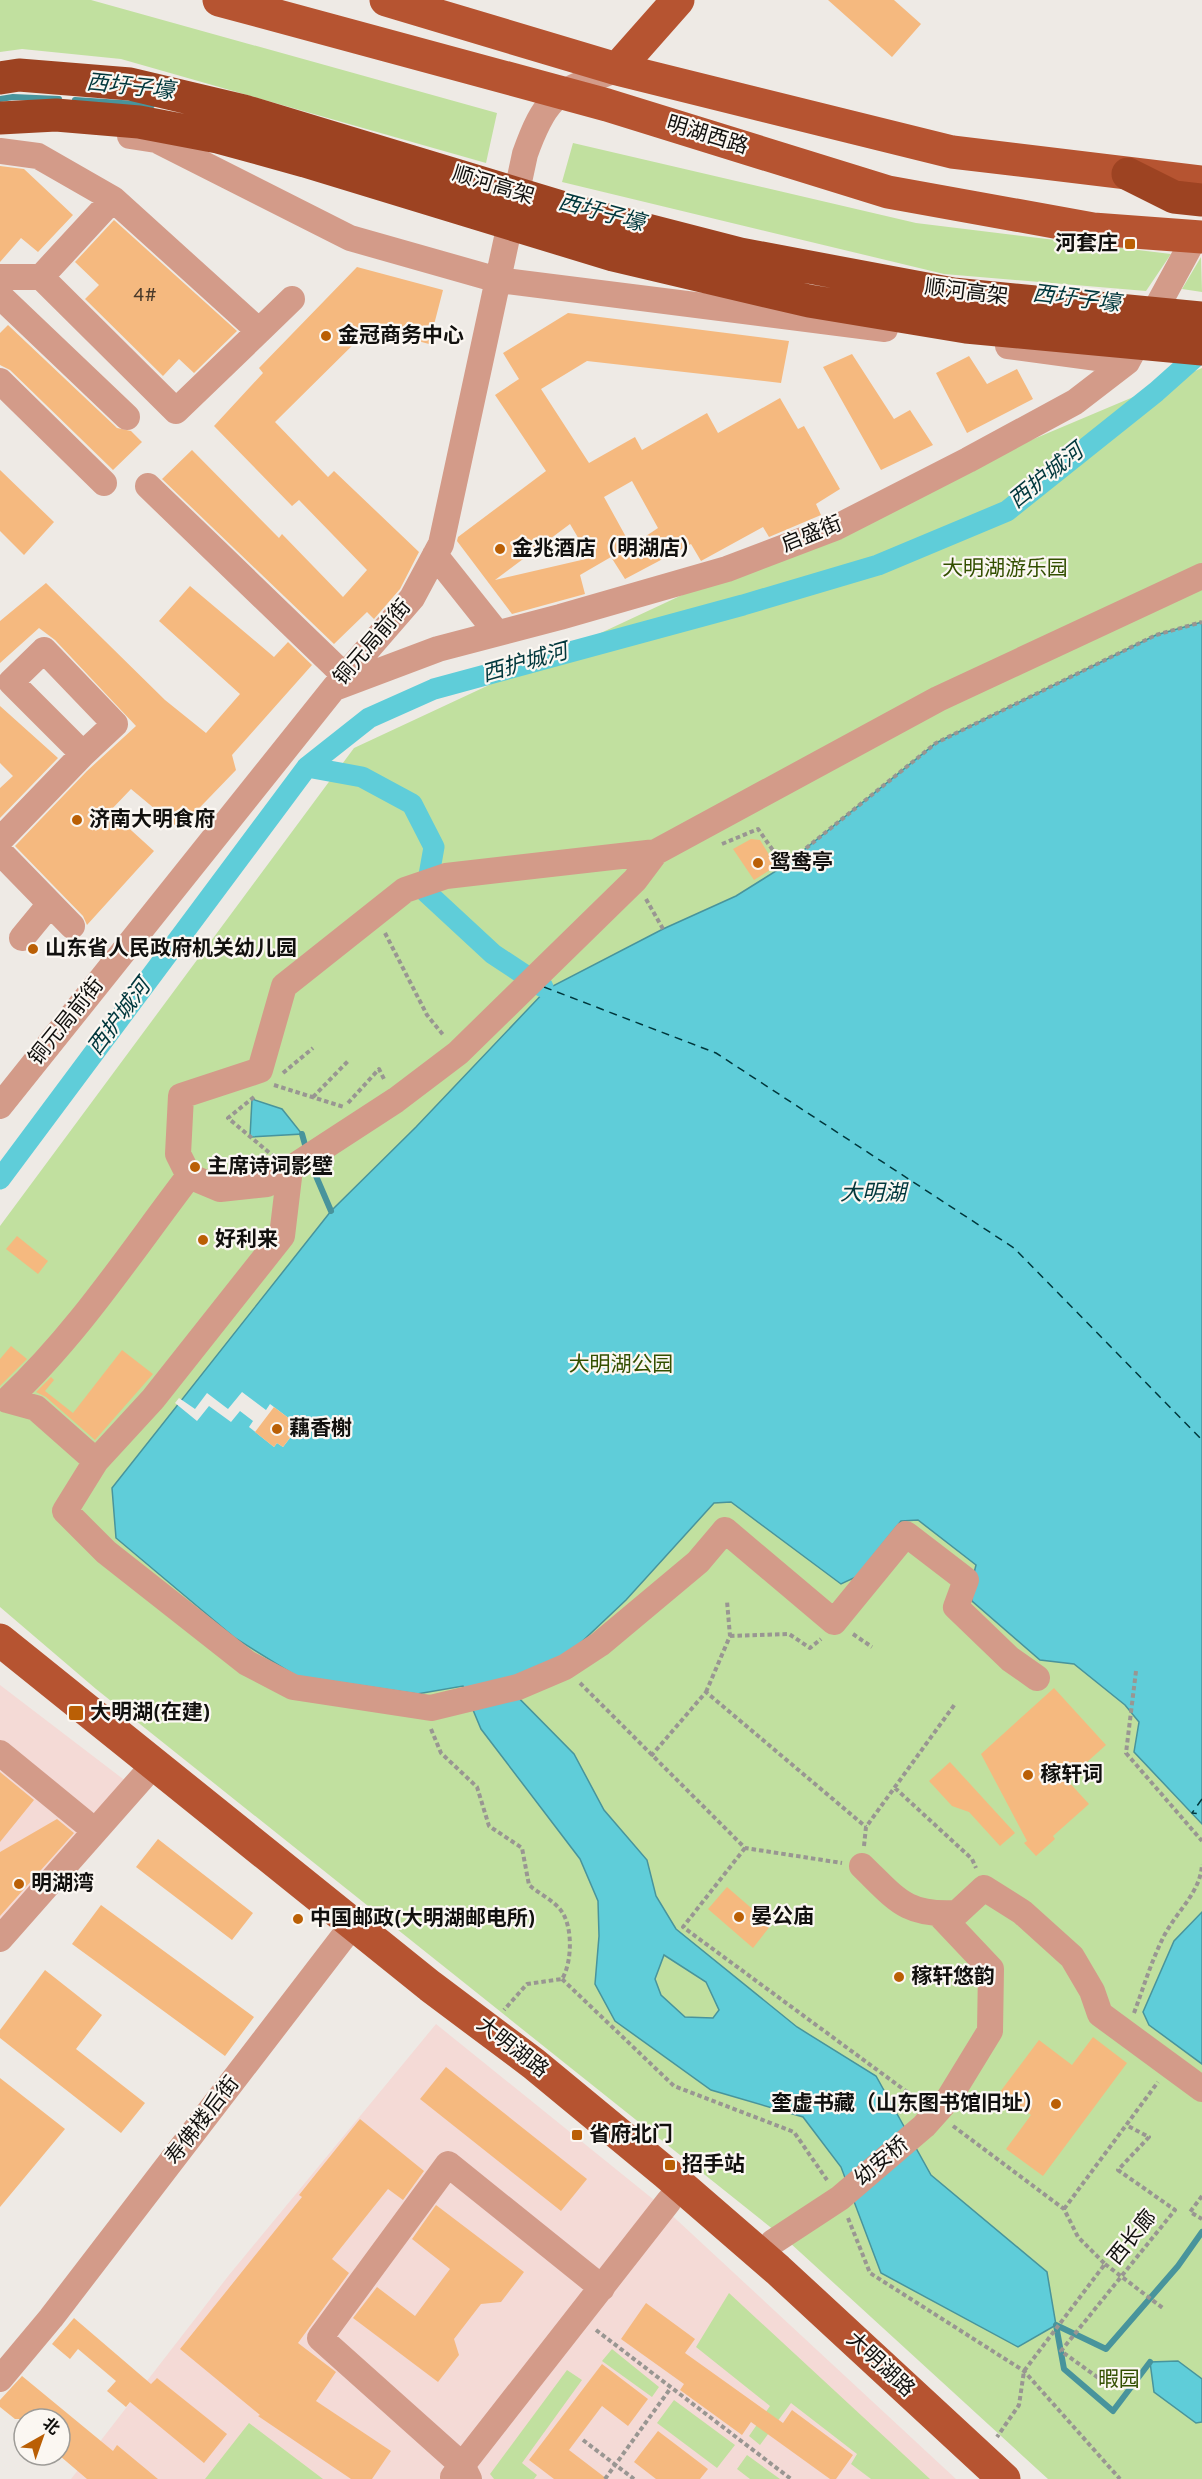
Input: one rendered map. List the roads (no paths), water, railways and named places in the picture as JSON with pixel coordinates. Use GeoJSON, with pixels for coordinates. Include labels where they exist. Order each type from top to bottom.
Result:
{"type":"FeatureCollection","features":[{"type":"Feature","properties":{"kind":"highway","name":"顺河高架"},"geometry":{"type":"LineString","coordinates":[[0,78],[19,75],[130,84],[244,111],[581,213],[740,254],[953,294],[1202,318]]}},
{"type":"Feature","properties":{"kind":"highway","name":"顺河高架"},"geometry":{"type":"LineString","coordinates":[[0,118],[56,115],[139,122],[218,137],[316,164],[614,255],[809,301],[966,327],[1202,349]]}},
{"type":"Feature","properties":{"kind":"highway"},"geometry":{"type":"LineString","coordinates":[[1128,174],[1174,197],[1202,200]]}},
{"type":"Feature","properties":{"kind":"main road","name":"明湖西路"},"geometry":{"type":"LineString","coordinates":[[219,0],[561,93],[888,192],[1093,229],[1198,237]]}},
{"type":"Feature","properties":{"kind":"main road","name":"明湖西路"},"geometry":{"type":"LineString","coordinates":[[386,0],[617,69],[952,153],[1202,182]]}},
{"type":"Feature","properties":{"kind":"main road"},"geometry":{"type":"LineString","coordinates":[[617,69],[678,0]]}},
{"type":"Feature","properties":{"kind":"main road","name":"大明湖路"},"geometry":{"type":"LineString","coordinates":[[0,1640],[350,1930],[824,2333],[978,2479]]}},
{"type":"Feature","properties":{"kind":"main road","name":"大明湖路"},"geometry":{"type":"LineString","coordinates":[[0,1664],[143,1777],[534,2064],[706,2208],[1004,2479]]}},
{"type":"Feature","properties":{"kind":"street"},"geometry":{"type":"LineString","coordinates":[[561,93],[617,69]]}},
{"type":"Feature","properties":{"kind":"street","name":"铜元局前街"},"geometry":{"type":"LineString","coordinates":[[0,1106],[339,682],[412,598],[441,544],[525,154],[537,121],[547,104],[561,93]]}},
{"type":"Feature","properties":{"kind":"street"},"geometry":{"type":"LineString","coordinates":[[0,129],[63,126],[156,140],[350,238],[498,280],[667,300],[1126,362]]}},
{"type":"Feature","properties":{"kind":"street"},"geometry":{"type":"LineString","coordinates":[[0,151],[38,156],[113,199],[259,331]]}},
{"type":"Feature","properties":{"kind":"street"},"geometry":{"type":"LineString","coordinates":[[0,277],[41,277],[71,250],[113,199]]}},
{"type":"Feature","properties":{"kind":"street","name":"启盛街"},"geometry":{"type":"LineString","coordinates":[[339,682],[438,649],[727,568],[837,527],[1075,402],[1126,362],[1198,237]]}},
{"type":"Feature","properties":{"kind":"street"},"geometry":{"type":"LineString","coordinates":[[41,277],[176,411],[291,299]]}},
{"type":"Feature","properties":{"kind":"street"},"geometry":{"type":"LineString","coordinates":[[0,300],[2,298],[127,417]]}},
{"type":"Feature","properties":{"kind":"street"},"geometry":{"type":"LineString","coordinates":[[0,381],[104,483]]}},
{"type":"Feature","properties":{"kind":"street"},"geometry":{"type":"LineString","coordinates":[[148,486],[339,682]]}},
{"type":"Feature","properties":{"kind":"street"},"geometry":{"type":"LineString","coordinates":[[435,555],[497,633]]}},
{"type":"Feature","properties":{"kind":"street"},"geometry":{"type":"LineString","coordinates":[[656,852],[635,880],[458,1053],[396,1100],[267,1184],[220,1190],[189,1176],[178,1154],[181,1096],[265,1077],[284,986],[405,890],[446,876],[656,852],[938,699],[1202,576]]}},
{"type":"Feature","properties":{"kind":"street"},"geometry":{"type":"LineString","coordinates":[[0,840],[83,753]]}},
{"type":"Feature","properties":{"kind":"street"},"geometry":{"type":"LineString","coordinates":[[0,852],[72,926]]}},
{"type":"Feature","properties":{"kind":"street"},"geometry":{"type":"LineString","coordinates":[[22,938],[50,904]]}},
{"type":"Feature","properties":{"kind":"street"},"geometry":{"type":"LineString","coordinates":[[293,1166],[282,1236],[153,1399],[96,1461],[65,1511],[106,1552],[248,1663],[292,1688],[431,1708],[460,1703],[518,1687],[565,1667],[600,1644],[698,1562],[725,1530],[834,1622],[906,1534],[966,1580],[956,1607],[1010,1659],[1037,1678]]}},
{"type":"Feature","properties":{"kind":"street"},"geometry":{"type":"LineString","coordinates":[[96,1461],[36,1408],[7,1400],[30,1378],[86,1311],[189,1176]]}},
{"type":"Feature","properties":{"kind":"street"},"geometry":{"type":"LineString","coordinates":[[0,1753],[94,1830]]}},
{"type":"Feature","properties":{"kind":"street"},"geometry":{"type":"LineString","coordinates":[[0,1939],[143,1777]]}},
{"type":"Feature","properties":{"kind":"street"},"geometry":{"type":"LineString","coordinates":[[862,1866],[902,1904],[929,1914],[957,1913],[984,1888],[1022,1912],[1072,1957],[1092,1991],[1100,2014],[1202,2090]]}},
{"type":"Feature","properties":{"kind":"street","name":"幼安桥"},"geometry":{"type":"LineString","coordinates":[[773,2242],[840,2198],[930,2120],[949,2098],[990,2031],[991,1969],[939,1914]]}},
{"type":"Feature","properties":{"kind":"street","name":"寿佛楼后街"},"geometry":{"type":"LineString","coordinates":[[0,2379],[51,2318],[350,1930]]}},
{"type":"Feature","properties":{"kind":"street"},"geometry":{"type":"LineString","coordinates":[[602,2288],[448,2164],[320,2338],[461,2474],[669,2201]]}},
{"type":"Feature","properties":{"kind":"water","name":"大明湖"},"geometry":{"type":"Polygon","coordinates":[[[1202,622],[1202,1824],[1134,1752],[1139,1722],[1125,1705],[1074,1664],[1040,1660],[972,1601],[970,1589],[976,1565],[918,1520],[901,1521],[856,1577],[841,1584],[731,1502],[714,1503],[626,1600],[555,1667],[503,1682],[574,1754],[604,1810],[647,1860],[656,1896],[676,1929],[797,2027],[876,2076],[931,2175],[1047,2272],[1056,2325],[1018,2347],[881,2273],[841,2167],[803,2117],[711,2090],[615,2021],[595,1984],[599,1936],[598,1901],[580,1859],[481,1729],[463,1686],[417,1694],[296,1676],[235,1638],[116,1538],[112,1488],[331,1211],[416,1127],[547,989],[663,929],[736,896],[784,866],[936,743],[1156,635],[1202,622]],[[664,1955],[655,1979],[661,1995],[685,2017],[713,2018],[719,2010],[706,1982],[664,1955]]]}},
{"type":"Feature","properties":{"kind":"water"},"geometry":{"type":"Polygon","coordinates":[[[252,1099],[282,1109],[302,1134],[250,1137],[252,1099]]]}},
{"type":"Feature","properties":{"kind":"water"},"geometry":{"type":"Polygon","coordinates":[[[1202,1912],[1202,2064],[1149,2025],[1143,2012],[1174,1941],[1202,1912]]]}},
{"type":"Feature","properties":{"kind":"water"},"geometry":{"type":"Polygon","coordinates":[[[1178,2361],[1202,2379],[1202,2422],[1196,2423],[1154,2392],[1150,2362],[1178,2361]]]}},
{"type":"Feature","properties":{"kind":"waterway","name":"西圩子壕"},"geometry":{"type":"LineString","coordinates":[[0,99],[13,97],[59,99]]}},
{"type":"Feature","properties":{"kind":"waterway","name":"西圩子壕"},"geometry":{"type":"LineString","coordinates":[[75,100],[152,105]]}},
{"type":"Feature","properties":{"kind":"waterway","name":"西护城河"},"geometry":{"type":"LineString","coordinates":[[0,1179],[307,767],[369,718],[434,689],[743,605],[878,565],[1007,511],[1156,392],[1202,351]]}},
{"type":"Feature","properties":{"kind":"waterway"},"geometry":{"type":"LineString","coordinates":[[307,767],[362,777],[412,804],[434,847],[426,892],[493,954],[543,987]]}},
{"type":"Feature","properties":{"kind":"waterway"},"geometry":{"type":"LineString","coordinates":[[302,1134],[307,1152]]}},
{"type":"Feature","properties":{"kind":"waterway"},"geometry":{"type":"LineString","coordinates":[[310,1162],[331,1211]]}},
{"type":"Feature","properties":{"kind":"waterway"},"geometry":{"type":"LineString","coordinates":[[1056,2325],[1106,2349],[1178,2266],[1202,2232]]}},
{"type":"Feature","properties":{"kind":"waterway"},"geometry":{"type":"LineString","coordinates":[[1056,2325],[1064,2369],[1113,2411],[1150,2362]]}},
{"type":"Feature","properties":{"kind":"place","name":"河套庄"},"geometry":{"type":"Point","coordinates":[1130,244]}},
{"type":"Feature","properties":{"kind":"place","name":"金冠商务中心"},"geometry":{"type":"Point","coordinates":[326,336]}},
{"type":"Feature","properties":{"kind":"place","name":"金兆酒店（明湖店）"},"geometry":{"type":"Point","coordinates":[500,549]}},
{"type":"Feature","properties":{"kind":"place","name":"济南大明食府"},"geometry":{"type":"Point","coordinates":[77,820]}},
{"type":"Feature","properties":{"kind":"place","name":"鸳鸯亭"},"geometry":{"type":"Point","coordinates":[758,863]}},
{"type":"Feature","properties":{"kind":"place","name":"山东省人民政府机关幼儿园"},"geometry":{"type":"Point","coordinates":[33,949]}},
{"type":"Feature","properties":{"kind":"place","name":"主席诗词影壁"},"geometry":{"type":"Point","coordinates":[195,1167]}},
{"type":"Feature","properties":{"kind":"place","name":"好利来"},"geometry":{"type":"Point","coordinates":[203,1240]}},
{"type":"Feature","properties":{"kind":"place","name":"藕香榭"},"geometry":{"type":"Point","coordinates":[277,1429]}},
{"type":"Feature","properties":{"kind":"place","name":"大明湖(在建)"},"geometry":{"type":"Point","coordinates":[76,1713]}},
{"type":"Feature","properties":{"kind":"place","name":"稼轩词"},"geometry":{"type":"Point","coordinates":[1028,1775]}},
{"type":"Feature","properties":{"kind":"place","name":"明湖湾"},"geometry":{"type":"Point","coordinates":[19,1884]}},
{"type":"Feature","properties":{"kind":"place","name":"晏公庙"},"geometry":{"type":"Point","coordinates":[739,1917]}},
{"type":"Feature","properties":{"kind":"place","name":"中国邮政(大明湖邮电所)"},"geometry":{"type":"Point","coordinates":[298,1919]}},
{"type":"Feature","properties":{"kind":"place","name":"稼轩悠韵"},"geometry":{"type":"Point","coordinates":[899,1977]}},
{"type":"Feature","properties":{"kind":"place","name":"奎虚书藏（山东图书馆旧址）"},"geometry":{"type":"Point","coordinates":[1056,2104]}},
{"type":"Feature","properties":{"kind":"place","name":"省府北门"},"geometry":{"type":"Point","coordinates":[577,2135]}},
{"type":"Feature","properties":{"kind":"place","name":"招手站"},"geometry":{"type":"Point","coordinates":[670,2165]}},
{"type":"Feature","properties":{"kind":"park label","name":"大明湖游乐园"},"geometry":{"type":"Point","coordinates":[1005,569]}},
{"type":"Feature","properties":{"kind":"park label","name":"大明湖公园"},"geometry":{"type":"Point","coordinates":[621,1365]}},
{"type":"Feature","properties":{"kind":"park label","name":"暇园"},"geometry":{"type":"Point","coordinates":[1119,2380]}}]}
